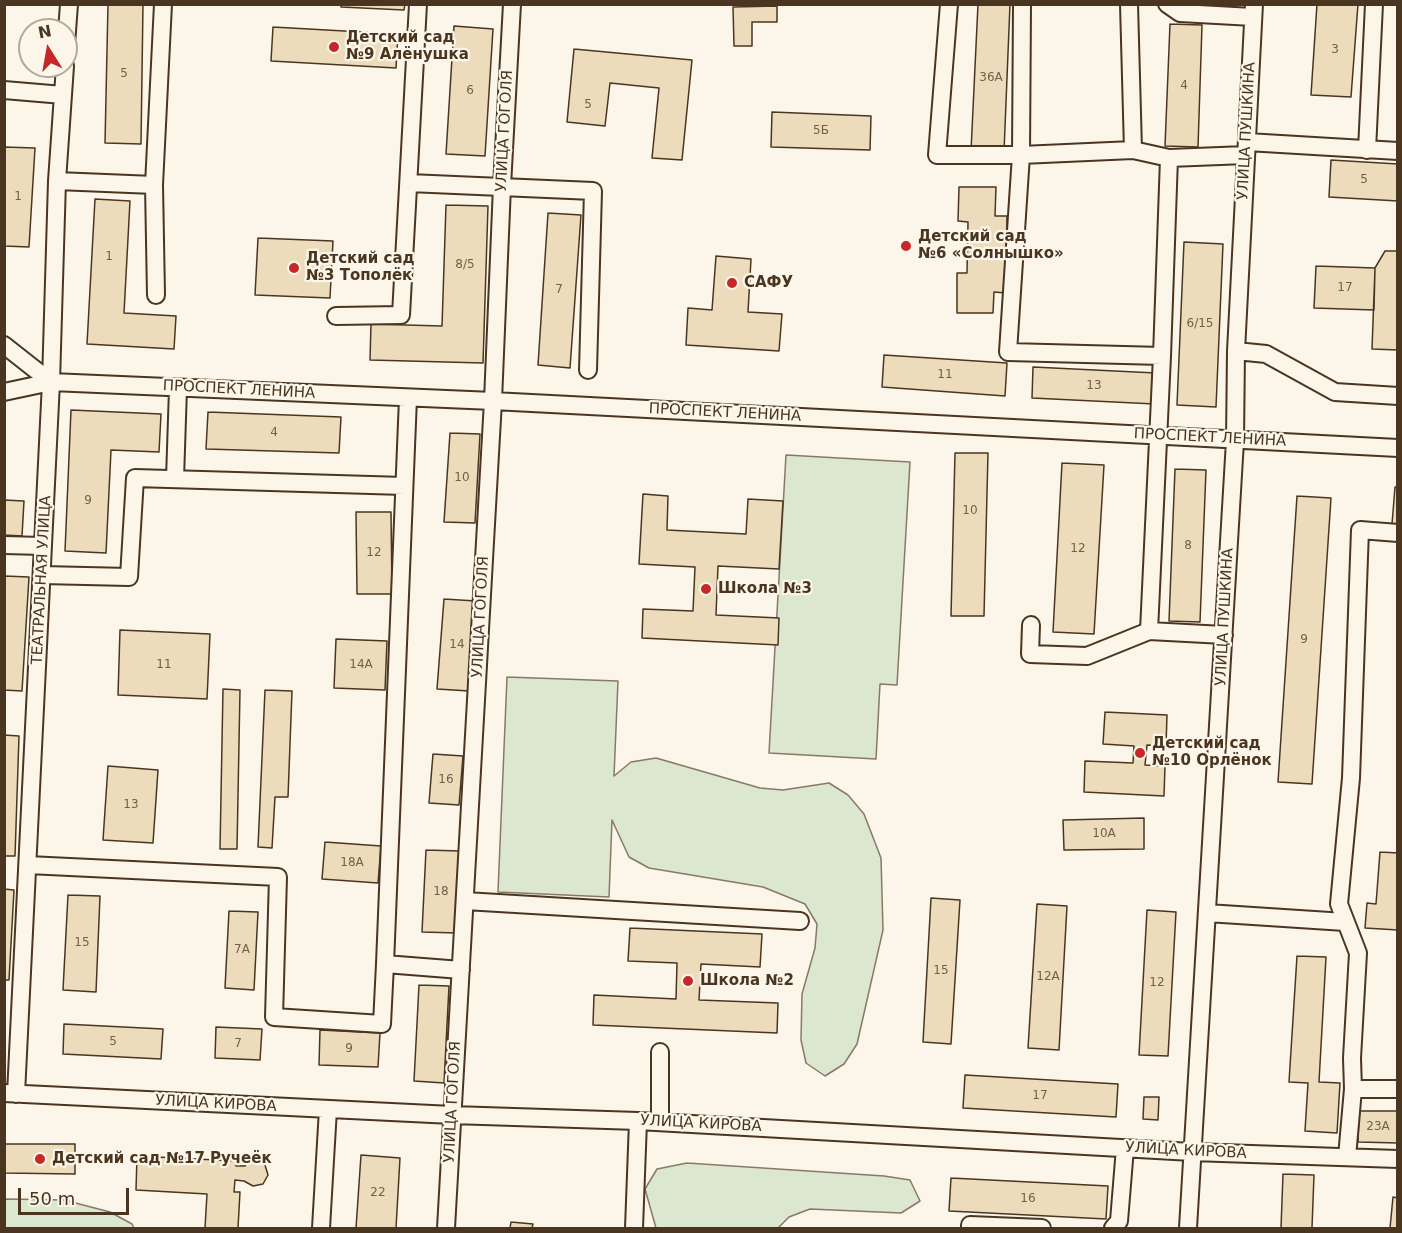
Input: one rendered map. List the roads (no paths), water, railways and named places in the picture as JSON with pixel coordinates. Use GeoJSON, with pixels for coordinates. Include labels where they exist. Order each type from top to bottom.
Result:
{"type":"FeatureCollection","features":[{"type":"Feature","properties":{"kind":"street"},"geometry":{"type":"LineString","coordinates":[[156,296],[154,185],[164,4]]}},
{"type":"Feature","properties":{"kind":"street"},"geometry":{"type":"LineString","coordinates":[[336,316],[401,315],[418,4]]}},
{"type":"Feature","properties":{"kind":"street","name":"УЛИЦА ГОГОЛЯ"},"geometry":{"type":"LineString","coordinates":[[446,1228],[493,401],[512,4]]}},
{"type":"Feature","properties":{"kind":"street"},"geometry":{"type":"LineString","coordinates":[[949,4],[938,155],[1021,155],[1133,150],[1169,158],[1246,148],[1398,151]]}},
{"type":"Feature","properties":{"kind":"street"},"geometry":{"type":"LineString","coordinates":[[1022,4],[1021,155],[1008,352],[1162,356]]}},
{"type":"Feature","properties":{"kind":"street"},"geometry":{"type":"LineString","coordinates":[[1129,4],[1133,150]]}},
{"type":"Feature","properties":{"kind":"street"},"geometry":{"type":"LineString","coordinates":[[1367,150],[1374,4]]}},
{"type":"Feature","properties":{"kind":"street"},"geometry":{"type":"LineString","coordinates":[[1176,7],[1254,11]]}},
{"type":"Feature","properties":{"kind":"street","name":"УЛИЦА ПУШКИНА"},"geometry":{"type":"LineString","coordinates":[[1188,1228],[1235,441],[1236,351],[1254,11]]}},
{"type":"Feature","properties":{"kind":"street","name":"ТЕАТРАЛЬНАЯ УЛИЦА"},"geometry":{"type":"LineString","coordinates":[[10,1093],[28,865],[51,382],[57,181],[64,78]]}},
{"type":"Feature","properties":{"kind":"street"},"geometry":{"type":"LineString","coordinates":[[4,90],[63,95]]}},
{"type":"Feature","properties":{"kind":"street"},"geometry":{"type":"LineString","coordinates":[[1149,631],[1169,158]]}},
{"type":"Feature","properties":{"kind":"street"},"geometry":{"type":"LineString","coordinates":[[57,181],[154,185]]}},
{"type":"Feature","properties":{"kind":"street"},"geometry":{"type":"LineString","coordinates":[[409,183],[593,191],[588,370]]}},
{"type":"Feature","properties":{"kind":"street"},"geometry":{"type":"LineString","coordinates":[[4,345],[51,382]]}},
{"type":"Feature","properties":{"kind":"street"},"geometry":{"type":"LineString","coordinates":[[1236,351],[1266,354],[1335,392],[1398,396]]}},
{"type":"Feature","properties":{"kind":"street","name":"ПРОСПЕКТ ЛЕНИНА"},"geometry":{"type":"LineString","coordinates":[[4,392],[51,382],[493,401],[1398,448]]}},
{"type":"Feature","properties":{"kind":"street"},"geometry":{"type":"LineString","coordinates":[[175,479],[178,388]]}},
{"type":"Feature","properties":{"kind":"street"},"geometry":{"type":"LineString","coordinates":[[28,865],[278,878],[274,1017],[382,1024],[408,398]]}},
{"type":"Feature","properties":{"kind":"street"},"geometry":{"type":"LineString","coordinates":[[42,575],[129,577],[135,478],[405,486]]}},
{"type":"Feature","properties":{"kind":"street"},"geometry":{"type":"LineString","coordinates":[[1347,1157],[1353,1089],[1352,1058],[1358,953],[1340,904],[1351,778],[1360,530],[1398,533]]}},
{"type":"Feature","properties":{"kind":"street"},"geometry":{"type":"LineString","coordinates":[[4,545],[43,546]]}},
{"type":"Feature","properties":{"kind":"street"},"geometry":{"type":"LineString","coordinates":[[1031,625],[1030,654],[1087,656],[1149,631],[1224,635]]}},
{"type":"Feature","properties":{"kind":"street"},"geometry":{"type":"LineString","coordinates":[[465,902],[800,921]]}},
{"type":"Feature","properties":{"kind":"street"},"geometry":{"type":"LineString","coordinates":[[1207,913],[1345,922]]}},
{"type":"Feature","properties":{"kind":"street"},"geometry":{"type":"LineString","coordinates":[[385,964],[461,970]]}},
{"type":"Feature","properties":{"kind":"street"},"geometry":{"type":"LineString","coordinates":[[660,1052],[660,1122]]}},
{"type":"Feature","properties":{"kind":"street"},"geometry":{"type":"LineString","coordinates":[[1353,1089],[1398,1089]]}},
{"type":"Feature","properties":{"kind":"street","name":"УЛИЦА КИРОВА"},"geometry":{"type":"LineString","coordinates":[[10,1093],[452,1115],[660,1122],[1192,1152],[1398,1159]]}},
{"type":"Feature","properties":{"kind":"street"},"geometry":{"type":"LineString","coordinates":[[321,1228],[328,1109]]}},
{"type":"Feature","properties":{"kind":"street"},"geometry":{"type":"LineString","coordinates":[[634,1228],[638,1121]]}},
{"type":"Feature","properties":{"kind":"street"},"geometry":{"type":"LineString","coordinates":[[1113,1228],[1119,1221],[1125,1148]]}},
{"type":"Feature","properties":{"kind":"street"},"geometry":{"type":"LineString","coordinates":[[970,1228],[970,1225],[1042,1228]]}},
{"type":"Feature","properties":{"kind":"place","name":"Детский сад №9 Алёнушка"},"geometry":{"type":"Point","coordinates":[334,47]}},
{"type":"Feature","properties":{"kind":"place","name":"Детский сад №6 «Солнышко»"},"geometry":{"type":"Point","coordinates":[906,246]}},
{"type":"Feature","properties":{"kind":"place","name":"Детский сад №3 Тополёк"},"geometry":{"type":"Point","coordinates":[294,268]}},
{"type":"Feature","properties":{"kind":"place","name":"САФУ"},"geometry":{"type":"Point","coordinates":[732,283]}},
{"type":"Feature","properties":{"kind":"place","name":"Школа №3"},"geometry":{"type":"Point","coordinates":[706,589]}},
{"type":"Feature","properties":{"kind":"place","name":"Детский сад №10 Орлёнок"},"geometry":{"type":"Point","coordinates":[1140,753]}},
{"type":"Feature","properties":{"kind":"place","name":"Школа №2"},"geometry":{"type":"Point","coordinates":[688,981]}},
{"type":"Feature","properties":{"kind":"place","name":"Детский сад №17 Ручеёк"},"geometry":{"type":"Point","coordinates":[40,1159]}}]}
